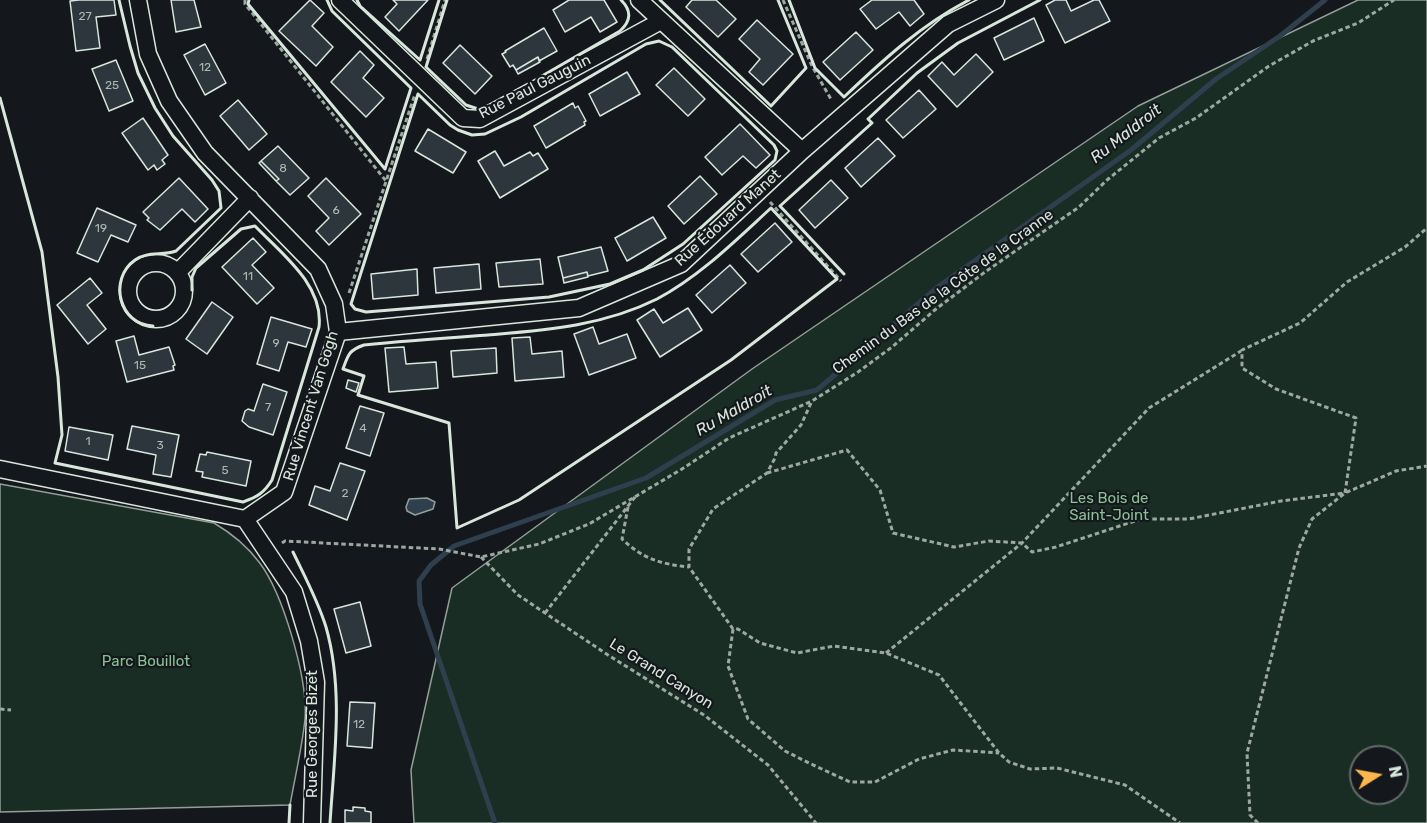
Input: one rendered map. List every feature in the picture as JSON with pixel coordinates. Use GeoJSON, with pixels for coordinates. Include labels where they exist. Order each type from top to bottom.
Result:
{"type":"FeatureCollection","features":[{"type":"Feature","properties":{"kind":"street","name":"Rue Vincent Van Gogh"},"geometry":{"type":"LineString","coordinates":[[138,0],[148,54],[169,101],[205,153],[318,269],[334,304],[338,332],[284,492],[245,519]]}},
{"type":"Feature","properties":{"kind":"street","name":"Rue Paul Gauguin"},"geometry":{"type":"LineString","coordinates":[[340,0],[463,118],[480,119],[661,21]]}},
{"type":"Feature","properties":{"kind":"street"},"geometry":{"type":"LineString","coordinates":[[639,0],[802,151]]}},
{"type":"Feature","properties":{"kind":"street","name":"Rue Édouard Manet"},"geometry":{"type":"LineString","coordinates":[[338,332],[579,308],[681,264],[802,151],[948,24],[996,0]]}},
{"type":"Feature","properties":{"kind":"street"},"geometry":{"type":"LineString","coordinates":[[177,272],[250,198]]}},
{"type":"Feature","properties":{"kind":"street"},"geometry":{"type":"LineString","coordinates":[[0,469],[245,519]]}},
{"type":"Feature","properties":{"kind":"street","name":"Rue Georges Bizet"},"geometry":{"type":"LineString","coordinates":[[245,519],[294,592],[311,651],[316,682],[312,823]]}},
{"type":"Feature","properties":{"kind":"path"},"geometry":{"type":"LineString","coordinates":[[245,0],[245,4],[252,13],[386,181]]}},
{"type":"Feature","properties":{"kind":"path"},"geometry":{"type":"LineString","coordinates":[[334,304],[345,300],[349,292],[445,0]]}},
{"type":"Feature","properties":{"kind":"path"},"geometry":{"type":"LineString","coordinates":[[783,0],[812,66],[842,117]]}},
{"type":"Feature","properties":{"kind":"path","name":"Chemin du Bas de la Côte de la Cranne"},"geometry":{"type":"LineString","coordinates":[[481,557],[539,544],[589,524],[682,469],[729,438],[812,401],[883,354],[960,291],[1079,207],[1107,180],[1160,138],[1196,118],[1269,66],[1313,41],[1358,23],[1394,0]]}},
{"type":"Feature","properties":{"kind":"path"},"geometry":{"type":"LineString","coordinates":[[760,190],[841,281]]}},
{"type":"Feature","properties":{"kind":"path"},"geometry":{"type":"LineString","coordinates":[[886,653],[1022,543],[1149,408],[1242,350],[1300,323],[1347,282],[1405,246],[1427,228]]}},
{"type":"Feature","properties":{"kind":"path"},"geometry":{"type":"LineString","coordinates":[[1242,350],[1242,368],[1276,389],[1356,418],[1345,493]]}},
{"type":"Feature","properties":{"kind":"path"},"geometry":{"type":"LineString","coordinates":[[767,472],[776,458],[776,453],[801,426],[812,401]]}},
{"type":"Feature","properties":{"kind":"path"},"geometry":{"type":"LineString","coordinates":[[999,753],[952,750],[918,759],[875,782],[850,782],[785,750],[748,719],[728,666],[733,629],[688,567],[689,549],[713,509],[767,472],[847,450],[880,490],[892,533],[954,547],[989,541],[1022,543],[1032,552],[1056,547],[1141,519],[1190,519],[1251,506],[1345,493]]}},
{"type":"Feature","properties":{"kind":"path"},"geometry":{"type":"LineString","coordinates":[[1258,823],[1250,816],[1247,753],[1299,548],[1312,519],[1345,493],[1396,471],[1427,466]]}},
{"type":"Feature","properties":{"kind":"path"},"geometry":{"type":"LineString","coordinates":[[545,613],[636,496]]}},
{"type":"Feature","properties":{"kind":"path"},"geometry":{"type":"LineString","coordinates":[[628,505],[622,539],[635,552],[663,564],[688,567]]}},
{"type":"Feature","properties":{"kind":"path"},"geometry":{"type":"LineString","coordinates":[[270,556],[285,541],[439,549],[481,557]]}},
{"type":"Feature","properties":{"kind":"path","name":"Le Grand Canyon"},"geometry":{"type":"LineString","coordinates":[[481,557],[518,595],[704,715],[732,736],[768,765],[816,823]]}},
{"type":"Feature","properties":{"kind":"path"},"geometry":{"type":"LineString","coordinates":[[733,629],[738,629],[760,644],[796,653],[834,646],[886,653],[939,675],[999,753],[1009,762],[1030,769],[1057,768],[1125,784],[1180,823]]}},
{"type":"Feature","properties":{"kind":"path"},"geometry":{"type":"LineString","coordinates":[[0,709],[11,710]]}},
{"type":"Feature","properties":{"kind":"green space","name":"Les Bois de Saint-Joint"},"geometry":{"type":"Polygon","coordinates":[[[1358,0],[1427,0],[1427,823],[414,823],[411,770],[452,588],[752,369],[1138,106],[1358,0]]]}},
{"type":"Feature","properties":{"kind":"green space","name":"Parc Bouillot"},"geometry":{"type":"Polygon","coordinates":[[[0,484],[214,523],[233,536],[259,562],[277,594],[285,615],[298,660],[305,702],[305,719],[290,805],[0,812],[0,484]]]}},
{"type":"Feature","properties":{"kind":"water"},"geometry":{"type":"Polygon","coordinates":[[[427,498],[435,502],[433,509],[415,515],[407,511],[409,499],[427,498]]]}},
{"type":"Feature","properties":{"kind":"building"},"geometry":{"type":"Polygon","coordinates":[[[114,0],[116,15],[96,17],[100,48],[76,51],[70,1],[114,0]]]}},
{"type":"Feature","properties":{"kind":"building"},"geometry":{"type":"Polygon","coordinates":[[[171,0],[194,0],[201,27],[176,32],[171,0]]]}},
{"type":"Feature","properties":{"kind":"building"},"geometry":{"type":"Polygon","coordinates":[[[310,0],[324,13],[312,26],[333,47],[316,66],[279,31],[310,0]]]}},
{"type":"Feature","properties":{"kind":"building"},"geometry":{"type":"Polygon","coordinates":[[[393,0],[428,0],[399,31],[385,17],[397,4],[393,0]]]}},
{"type":"Feature","properties":{"kind":"building"},"geometry":{"type":"Polygon","coordinates":[[[569,0],[604,0],[617,22],[600,32],[591,17],[565,32],[553,10],[569,0]]]}},
{"type":"Feature","properties":{"kind":"building"},"geometry":{"type":"Polygon","coordinates":[[[692,0],[716,0],[736,19],[718,37],[686,7],[692,0]]]}},
{"type":"Feature","properties":{"kind":"building"},"geometry":{"type":"Polygon","coordinates":[[[872,0],[914,0],[924,14],[910,26],[899,12],[876,29],[860,9],[872,0]]]}},
{"type":"Feature","properties":{"kind":"building"},"geometry":{"type":"Polygon","coordinates":[[[1055,0],[1066,0],[1071,11],[1094,0],[1099,0],[1110,21],[1065,43],[1046,5],[1055,0]]]}},
{"type":"Feature","properties":{"kind":"building"},"geometry":{"type":"Polygon","coordinates":[[[1034,18],[1044,41],[1004,60],[994,38],[1034,18]]]}},
{"type":"Feature","properties":{"kind":"building"},"geometry":{"type":"Polygon","coordinates":[[[757,20],[793,54],[763,85],[749,72],[760,59],[739,39],[757,20]]]}},
{"type":"Feature","properties":{"kind":"building"},"geometry":{"type":"Polygon","coordinates":[[[544,28],[557,51],[539,61],[538,57],[516,70],[513,65],[510,67],[502,54],[544,28]]]}},
{"type":"Feature","properties":{"kind":"building"},"geometry":{"type":"Polygon","coordinates":[[[856,32],[873,50],[840,80],[823,62],[856,32]]]}},
{"type":"Feature","properties":{"kind":"building"},"geometry":{"type":"Polygon","coordinates":[[[205,44],[226,83],[205,95],[184,55],[205,44]]]}},
{"type":"Feature","properties":{"kind":"building"},"geometry":{"type":"Polygon","coordinates":[[[460,45],[492,76],[475,94],[443,63],[460,45]]]}},
{"type":"Feature","properties":{"kind":"building"},"geometry":{"type":"Polygon","coordinates":[[[360,51],[374,65],[363,78],[384,98],[366,117],[331,82],[360,51]]]}},
{"type":"Feature","properties":{"kind":"building"},"geometry":{"type":"Polygon","coordinates":[[[976,54],[993,72],[957,107],[928,76],[942,62],[954,75],[976,54]]]}},
{"type":"Feature","properties":{"kind":"building"},"geometry":{"type":"Polygon","coordinates":[[[538,57],[540,62],[518,74],[516,70],[538,57]]]}},
{"type":"Feature","properties":{"kind":"building"},"geometry":{"type":"Polygon","coordinates":[[[116,60],[133,101],[109,111],[92,69],[116,60]]]}},
{"type":"Feature","properties":{"kind":"building"},"geometry":{"type":"Polygon","coordinates":[[[674,68],[705,99],[688,116],[656,85],[674,68]]]}},
{"type":"Feature","properties":{"kind":"building"},"geometry":{"type":"Polygon","coordinates":[[[627,72],[640,94],[600,116],[589,94],[627,72]]]}},
{"type":"Feature","properties":{"kind":"building"},"geometry":{"type":"Polygon","coordinates":[[[919,90],[936,109],[903,138],[886,120],[919,90]]]}},
{"type":"Feature","properties":{"kind":"building"},"geometry":{"type":"Polygon","coordinates":[[[238,100],[267,134],[249,150],[220,116],[238,100]]]}},
{"type":"Feature","properties":{"kind":"building"},"geometry":{"type":"Polygon","coordinates":[[[573,103],[575,108],[578,106],[586,121],[585,125],[546,148],[534,126],[573,103]]]}},
{"type":"Feature","properties":{"kind":"building"},"geometry":{"type":"Polygon","coordinates":[[[143,118],[168,155],[162,160],[165,164],[157,170],[154,165],[148,170],[122,133],[143,118]]]}},
{"type":"Feature","properties":{"kind":"building"},"geometry":{"type":"Polygon","coordinates":[[[740,124],[770,155],[756,168],[743,156],[722,175],[705,157],[740,124]]]}},
{"type":"Feature","properties":{"kind":"building"},"geometry":{"type":"Polygon","coordinates":[[[428,129],[466,152],[453,173],[415,151],[428,129]]]}},
{"type":"Feature","properties":{"kind":"building"},"geometry":{"type":"Polygon","coordinates":[[[878,138],[895,156],[861,187],[845,168],[878,138]]]}},
{"type":"Feature","properties":{"kind":"building"},"geometry":{"type":"Polygon","coordinates":[[[278,146],[309,178],[290,195],[276,181],[279,179],[261,161],[278,146]]]}},
{"type":"Feature","properties":{"kind":"building"},"geometry":{"type":"Polygon","coordinates":[[[495,151],[504,166],[530,152],[533,156],[538,153],[548,169],[500,198],[478,161],[495,151]]]}},
{"type":"Feature","properties":{"kind":"building"},"geometry":{"type":"Polygon","coordinates":[[[261,161],[279,179],[276,181],[259,163],[261,161]]]}},
{"type":"Feature","properties":{"kind":"building"},"geometry":{"type":"Polygon","coordinates":[[[700,176],[717,194],[684,224],[668,206],[700,176]]]}},
{"type":"Feature","properties":{"kind":"building"},"geometry":{"type":"Polygon","coordinates":[[[179,178],[208,209],[195,222],[182,209],[160,230],[147,220],[149,218],[143,212],[179,178]]]}},
{"type":"Feature","properties":{"kind":"building"},"geometry":{"type":"Polygon","coordinates":[[[326,178],[361,214],[329,245],[316,231],[329,218],[308,196],[326,178]]]}},
{"type":"Feature","properties":{"kind":"building"},"geometry":{"type":"Polygon","coordinates":[[[831,180],[848,198],[815,228],[799,210],[831,180]]]}},
{"type":"Feature","properties":{"kind":"building"},"geometry":{"type":"Polygon","coordinates":[[[97,208],[136,225],[128,242],[111,235],[98,262],[77,253],[97,208]]]}},
{"type":"Feature","properties":{"kind":"building"},"geometry":{"type":"Polygon","coordinates":[[[653,217],[666,238],[627,261],[615,238],[653,217]]]}},
{"type":"Feature","properties":{"kind":"building"},"geometry":{"type":"Polygon","coordinates":[[[775,223],[792,242],[758,272],[741,254],[775,223]]]}},
{"type":"Feature","properties":{"kind":"building"},"geometry":{"type":"Polygon","coordinates":[[[253,238],[266,252],[252,265],[274,288],[257,304],[222,267],[253,238]]]}},
{"type":"Feature","properties":{"kind":"building"},"geometry":{"type":"Polygon","coordinates":[[[601,247],[608,271],[588,276],[587,272],[563,278],[558,257],[601,247]]]}},
{"type":"Feature","properties":{"kind":"building"},"geometry":{"type":"Polygon","coordinates":[[[540,259],[543,284],[499,287],[496,263],[540,259]]]}},
{"type":"Feature","properties":{"kind":"building"},"geometry":{"type":"Polygon","coordinates":[[[479,264],[481,289],[436,293],[434,268],[479,264]]]}},
{"type":"Feature","properties":{"kind":"building"},"geometry":{"type":"Polygon","coordinates":[[[730,265],[746,283],[712,313],[696,295],[730,265]]]}},
{"type":"Feature","properties":{"kind":"building"},"geometry":{"type":"Polygon","coordinates":[[[417,269],[418,295],[373,299],[371,274],[417,269]]]}},
{"type":"Feature","properties":{"kind":"building"},"geometry":{"type":"Polygon","coordinates":[[[587,272],[588,277],[564,283],[563,278],[587,272]]]}},
{"type":"Feature","properties":{"kind":"building"},"geometry":{"type":"Polygon","coordinates":[[[90,278],[102,293],[87,305],[106,329],[88,344],[57,305],[90,278]]]}},
{"type":"Feature","properties":{"kind":"building"},"geometry":{"type":"Polygon","coordinates":[[[212,302],[233,317],[207,354],[186,339],[212,302]]]}},
{"type":"Feature","properties":{"kind":"building"},"geometry":{"type":"Polygon","coordinates":[[[688,308],[702,330],[660,357],[637,320],[654,309],[663,323],[688,308]]]}},
{"type":"Feature","properties":{"kind":"building"},"geometry":{"type":"Polygon","coordinates":[[[271,317],[312,329],[306,347],[288,342],[279,371],[257,364],[271,317]]]}},
{"type":"Feature","properties":{"kind":"building"},"geometry":{"type":"Polygon","coordinates":[[[593,327],[599,344],[627,334],[636,358],[589,375],[574,334],[593,327]]]}},
{"type":"Feature","properties":{"kind":"building"},"geometry":{"type":"Polygon","coordinates":[[[134,336],[139,355],[169,347],[175,365],[174,370],[127,382],[116,341],[134,336]]]}},
{"type":"Feature","properties":{"kind":"building"},"geometry":{"type":"Polygon","coordinates":[[[530,337],[532,354],[562,351],[564,377],[515,381],[512,338],[530,337]]]}},
{"type":"Feature","properties":{"kind":"building"},"geometry":{"type":"Polygon","coordinates":[[[404,347],[406,364],[436,362],[438,388],[389,392],[385,348],[404,347]]]}},
{"type":"Feature","properties":{"kind":"building"},"geometry":{"type":"Polygon","coordinates":[[[496,348],[497,373],[453,377],[451,351],[496,348]]]}},
{"type":"Feature","properties":{"kind":"building"},"geometry":{"type":"Polygon","coordinates":[[[348,380],[359,383],[356,392],[346,388],[348,380]]]}},
{"type":"Feature","properties":{"kind":"building"},"geometry":{"type":"Polygon","coordinates":[[[263,384],[287,392],[273,435],[249,427],[242,421],[245,411],[248,409],[254,411],[263,384]]]}},
{"type":"Feature","properties":{"kind":"building"},"geometry":{"type":"Polygon","coordinates":[[[360,406],[384,413],[370,456],[346,448],[360,406]]]}},
{"type":"Feature","properties":{"kind":"building"},"geometry":{"type":"Polygon","coordinates":[[[132,426],[179,435],[171,477],[153,474],[156,455],[127,449],[132,426]]]}},
{"type":"Feature","properties":{"kind":"building"},"geometry":{"type":"Polygon","coordinates":[[[69,427],[113,435],[108,460],[65,451],[69,427]]]}},
{"type":"Feature","properties":{"kind":"building"},"geometry":{"type":"Polygon","coordinates":[[[207,452],[251,461],[246,486],[202,477],[203,472],[196,471],[200,454],[206,455],[207,452]]]}},
{"type":"Feature","properties":{"kind":"building"},"geometry":{"type":"Polygon","coordinates":[[[340,463],[365,471],[347,520],[309,505],[315,486],[330,491],[340,463]]]}},
{"type":"Feature","properties":{"kind":"building"},"geometry":{"type":"Polygon","coordinates":[[[360,602],[371,646],[346,653],[334,609],[360,602]]]}},
{"type":"Feature","properties":{"kind":"building"},"geometry":{"type":"Polygon","coordinates":[[[350,702],[375,703],[372,748],[347,746],[350,702]]]}},
{"type":"Feature","properties":{"kind":"building"},"geometry":{"type":"Polygon","coordinates":[[[353,807],[365,808],[365,811],[371,812],[371,823],[345,823],[345,810],[353,811],[353,807]]]}},
{"type":"Feature","properties":{"kind":"waterway","name":"Ru Maldroit"},"geometry":{"type":"LineString","coordinates":[[495,823],[420,604],[419,581],[431,565],[454,546],[646,478],[775,400],[817,390],[939,286],[1131,150],[1216,79],[1280,36],[1325,0]]}},
{"type":"Feature","properties":{"kind":"wall"},"geometry":{"type":"LineString","coordinates":[[119,0],[138,73],[155,108],[173,136],[212,180],[219,191],[221,208],[176,251],[144,255],[127,268],[120,289],[125,310],[141,324],[153,326]]}},
{"type":"Feature","properties":{"kind":"wall"},"geometry":{"type":"LineString","coordinates":[[249,0],[248,4],[385,169],[411,88],[332,11],[327,0]]}},
{"type":"Feature","properties":{"kind":"wall"},"geometry":{"type":"LineString","coordinates":[[357,0],[360,6],[420,60],[439,0]]}},
{"type":"Feature","properties":{"kind":"wall"},"geometry":{"type":"LineString","coordinates":[[447,0],[426,67],[466,105],[478,109],[487,107]]}},
{"type":"Feature","properties":{"kind":"wall"},"geometry":{"type":"LineString","coordinates":[[542,76],[620,31],[629,16],[621,0]]}},
{"type":"Feature","properties":{"kind":"wall"},"geometry":{"type":"LineString","coordinates":[[660,0],[771,106],[806,68],[778,0]]}},
{"type":"Feature","properties":{"kind":"wall"},"geometry":{"type":"LineString","coordinates":[[789,0],[815,68],[844,97],[919,32],[969,0]]}},
{"type":"Feature","properties":{"kind":"wall"},"geometry":{"type":"LineString","coordinates":[[844,274],[780,206],[872,123],[868,119],[917,73],[958,43],[1040,0]]}},
{"type":"Feature","properties":{"kind":"wall"},"geometry":{"type":"LineString","coordinates":[[659,41],[672,47],[774,145],[777,151],[775,160],[683,244],[643,270],[610,284],[549,297],[366,312],[355,309],[351,304],[418,94],[458,130],[472,135],[485,134],[521,117],[646,44],[659,41]]}},
{"type":"Feature","properties":{"kind":"wall"},"geometry":{"type":"LineString","coordinates":[[0,98],[42,252],[58,377],[62,435],[55,463],[243,502],[260,494],[266,488],[272,480],[319,327],[319,312],[315,297],[299,271],[255,226],[241,229],[196,268],[192,277],[192,290]]}},
{"type":"Feature","properties":{"kind":"wall"},"geometry":{"type":"LineString","coordinates":[[771,208],[837,279],[731,360],[519,500],[457,528],[449,423],[358,395],[364,376],[343,369],[350,354],[364,345],[553,329],[595,321],[637,308],[688,280],[771,208]]}},
{"type":"Feature","properties":{"kind":"wall"},"geometry":{"type":"LineString","coordinates":[[293,552],[319,608],[332,651],[336,725],[330,823]]}},
{"type":"Feature","properties":{"kind":"wall"},"geometry":{"type":"LineString","coordinates":[[289,823],[290,805]]}}]}
